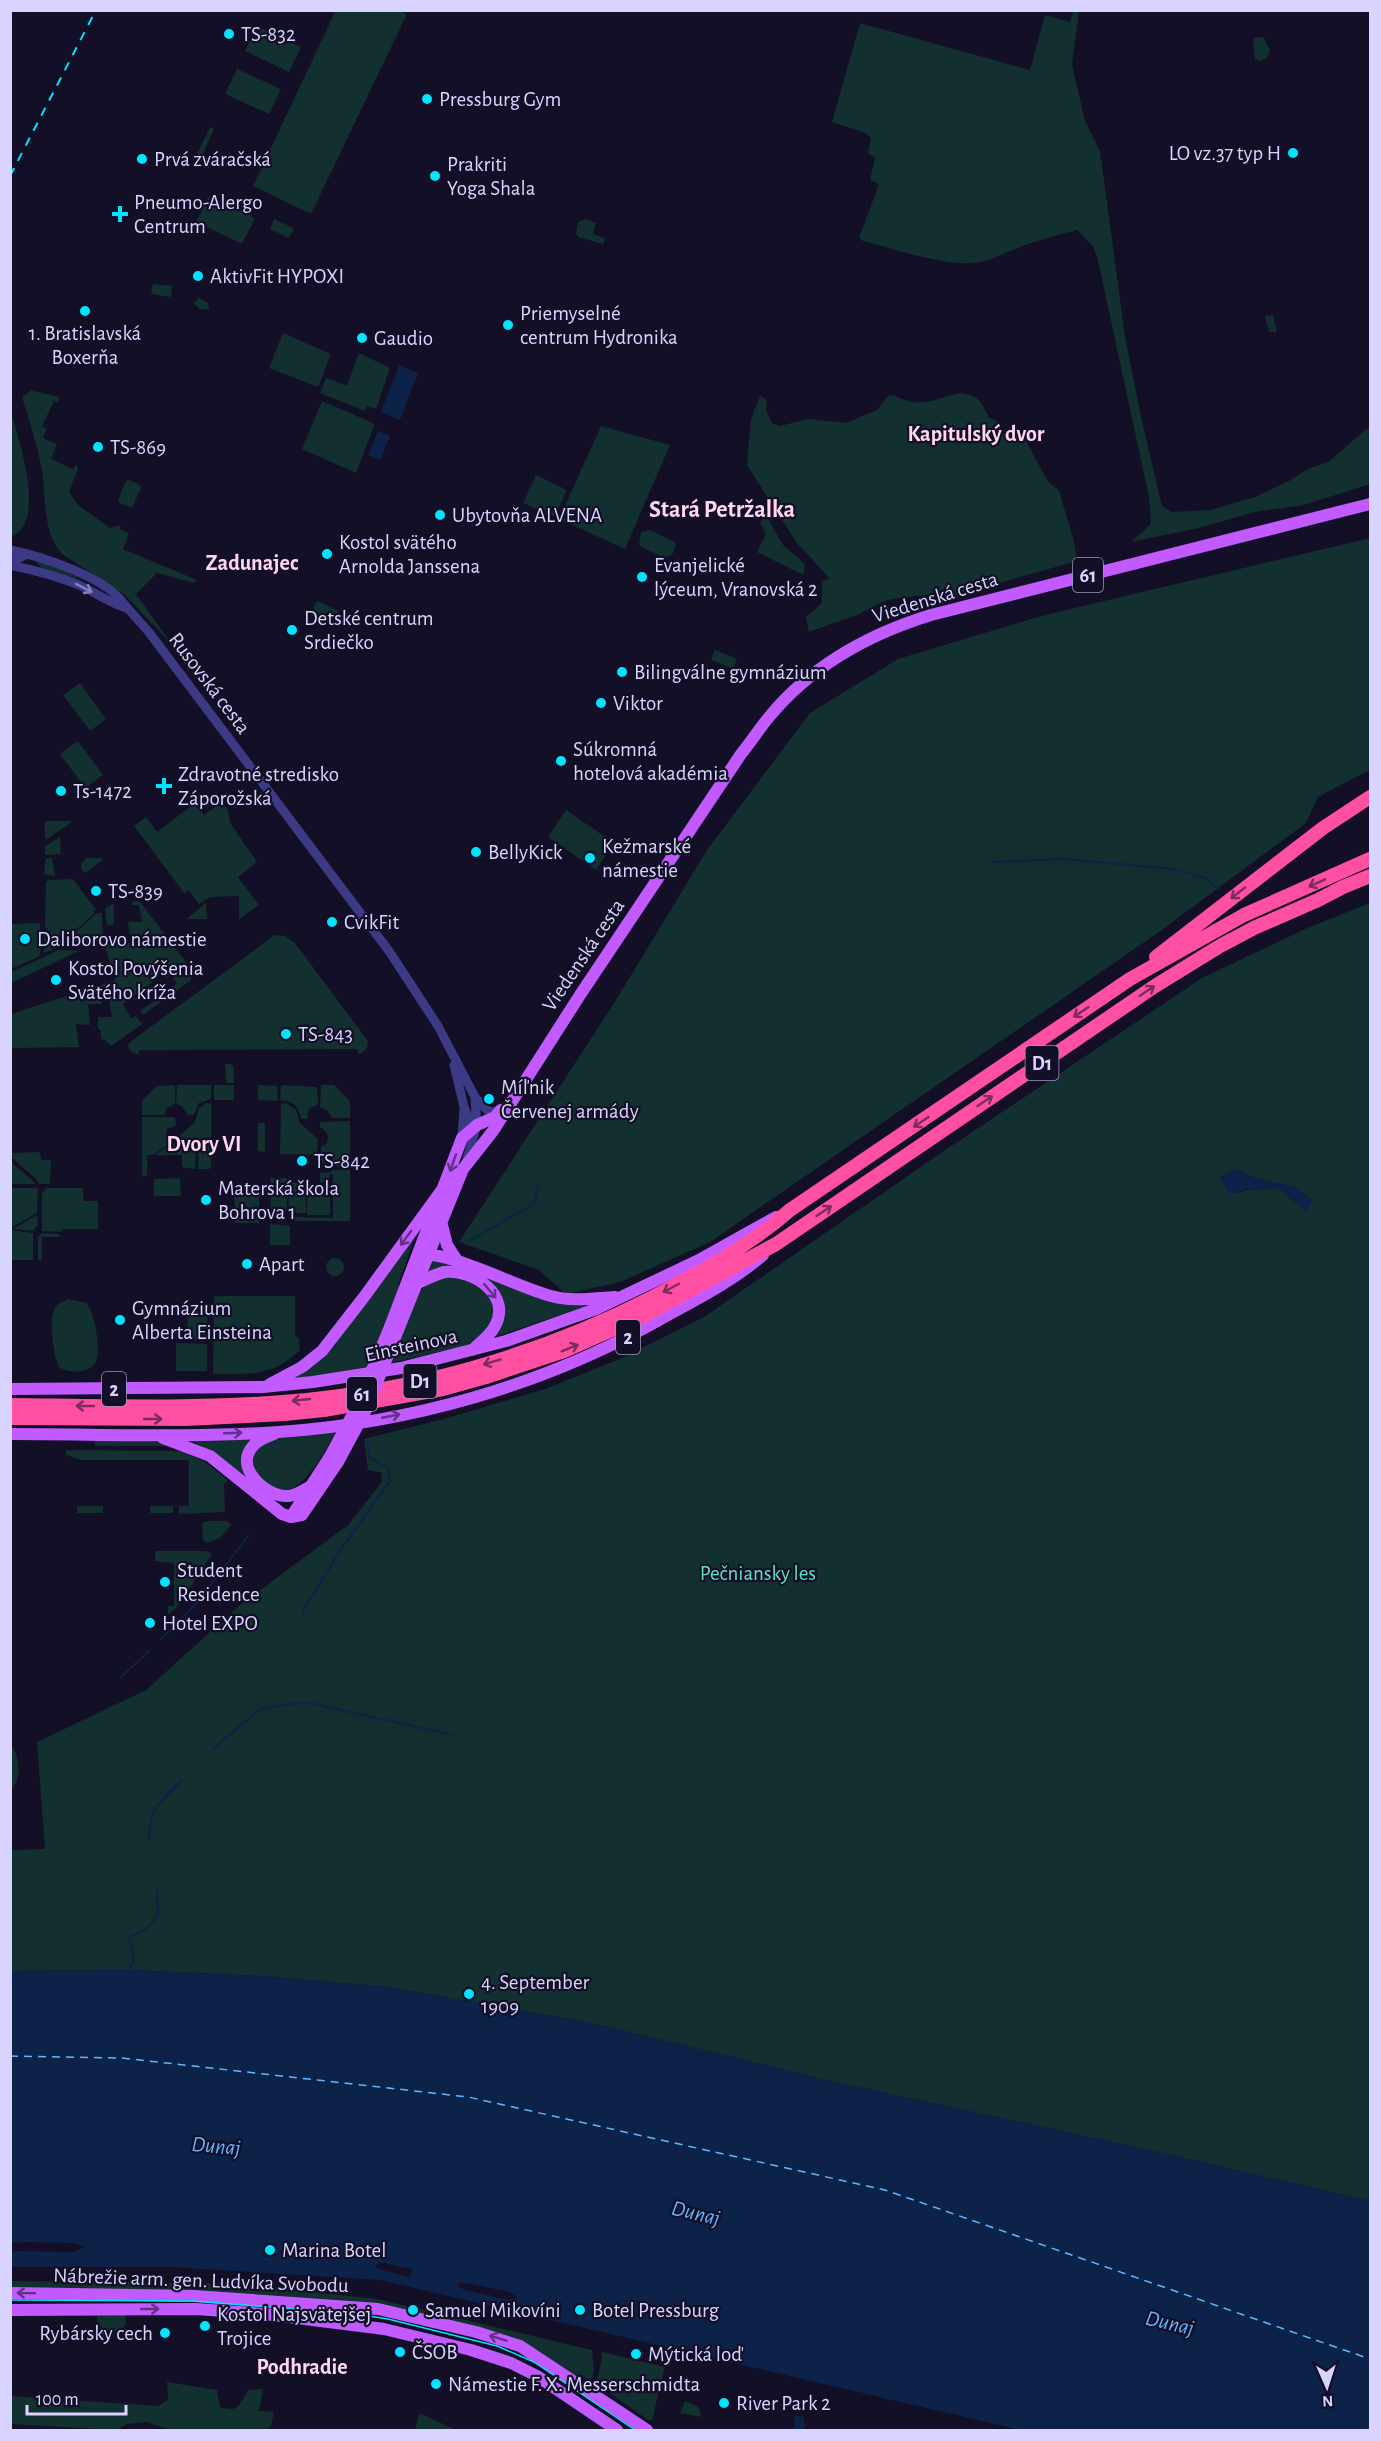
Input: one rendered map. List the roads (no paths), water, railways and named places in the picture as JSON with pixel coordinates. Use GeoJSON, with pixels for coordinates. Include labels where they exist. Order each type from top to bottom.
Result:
{"type":"FeatureCollection","features":[{"type":"Feature","properties":{"kind":"highway"},"geometry":{"type":"LineString","coordinates":[[1130,979],[1165,948],[1323,828],[1371,797]]}},
{"type":"Feature","properties":{"kind":"highway"},"geometry":{"type":"LineString","coordinates":[[1130,979],[1244,915],[1371,859]]}},
{"type":"Feature","properties":{"kind":"highway"},"geometry":{"type":"LineString","coordinates":[[1318,900],[1371,876]]}},
{"type":"Feature","properties":{"kind":"highway"},"geometry":{"type":"LineString","coordinates":[[1318,900],[1347,895],[1371,886]]}},
{"type":"Feature","properties":{"kind":"highway","name":"D1"},"geometry":{"type":"LineString","coordinates":[[10,1418],[186,1419],[284,1414],[360,1405],[444,1389],[524,1365],[605,1334],[682,1296],[776,1244],[1163,980],[1254,928],[1318,900]]}},
{"type":"Feature","properties":{"kind":"highway","name":"D1"},"geometry":{"type":"LineString","coordinates":[[10,1405],[185,1406],[283,1402],[367,1391],[442,1376],[559,1340],[638,1305],[705,1269],[764,1233],[790,1210],[1130,979]]}},
{"type":"Feature","properties":{"kind":"main road","name":"Viedenská cesta"},"geometry":{"type":"LineString","coordinates":[[394,1328],[418,1283],[463,1169],[477,1154],[741,754],[770,717],[827,664],[864,641],[931,615],[1371,504]]}},
{"type":"Feature","properties":{"kind":"main road","name":"Viedenská cesta"},"geometry":{"type":"LineString","coordinates":[[291,1517],[302,1515],[333,1460],[366,1410],[415,1262],[462,1138],[502,1113]]}},
{"type":"Feature","properties":{"kind":"main road","name":"2"},"geometry":{"type":"LineString","coordinates":[[263,1387],[302,1367],[322,1351],[444,1187]]}},
{"type":"Feature","properties":{"kind":"main road","name":"Einsteinova"},"geometry":{"type":"LineString","coordinates":[[10,1389],[263,1387],[369,1374],[469,1352],[546,1328],[625,1296],[699,1260],[790,1210]]}},
{"type":"Feature","properties":{"kind":"main road"},"geometry":{"type":"LineString","coordinates":[[441,1224],[447,1245],[458,1262]]}},
{"type":"Feature","properties":{"kind":"main road","name":"2"},"geometry":{"type":"LineString","coordinates":[[10,1434],[279,1432],[345,1425],[464,1400],[537,1376],[615,1344],[747,1269],[776,1244]]}},
{"type":"Feature","properties":{"kind":"main road","name":"2"},"geometry":{"type":"LineString","coordinates":[[430,1254],[562,1299],[625,1296]]}},
{"type":"Feature","properties":{"kind":"main road"},"geometry":{"type":"LineString","coordinates":[[415,1262],[430,1254]]}},
{"type":"Feature","properties":{"kind":"main road"},"geometry":{"type":"LineString","coordinates":[[418,1283],[434,1275],[456,1272],[481,1281],[494,1293],[499,1308],[496,1324],[486,1337],[469,1352]]}},
{"type":"Feature","properties":{"kind":"main road","name":"2"},"geometry":{"type":"LineString","coordinates":[[279,1432],[256,1443],[248,1456],[251,1474],[287,1508],[291,1517]]}},
{"type":"Feature","properties":{"kind":"main road"},"geometry":{"type":"LineString","coordinates":[[154,1434],[202,1451],[219,1462],[282,1514],[291,1517]]}},
{"type":"Feature","properties":{"kind":"main road","name":"Viedenská cesta"},"geometry":{"type":"LineString","coordinates":[[291,1517],[311,1486],[333,1460]]}},
{"type":"Feature","properties":{"kind":"main road"},"geometry":{"type":"LineString","coordinates":[[273,1494],[292,1495],[311,1486]]}},
{"type":"Feature","properties":{"kind":"main road","name":"Nábrežie arm. gen. Ludvíka Svobodu"},"geometry":{"type":"LineString","coordinates":[[10,2293],[194,2296],[378,2308],[476,2332],[520,2346],[647,2430]]}},
{"type":"Feature","properties":{"kind":"main road","name":"Nábrežie arm. gen. Ludvíka Svobodu"},"geometry":{"type":"LineString","coordinates":[[10,2310],[196,2309],[266,2314],[384,2329],[471,2350],[511,2363],[537,2376],[617,2430]]}},
{"type":"Feature","properties":{"kind":"street","name":"Rusovská cesta"},"geometry":{"type":"LineString","coordinates":[[10,550],[28,554],[79,573],[120,599],[182,673],[389,951],[429,1011],[475,1097],[475,1129],[463,1169]]}},
{"type":"Feature","properties":{"kind":"street"},"geometry":{"type":"LineString","coordinates":[[10,558],[17,559],[28,554],[30,562],[41,572]]}},
{"type":"Feature","properties":{"kind":"street","name":"Rusovská cesta"},"geometry":{"type":"LineString","coordinates":[[10,565],[41,572],[81,586],[113,604],[126,608]]}},
{"type":"Feature","properties":{"kind":"street","name":"Rusovská cesta"},"geometry":{"type":"LineString","coordinates":[[449,1047],[464,1107],[475,1129]]}},
{"type":"Feature","properties":{"kind":"street"},"geometry":{"type":"LineString","coordinates":[[475,1097],[489,1111],[502,1113]]}},
{"type":"Feature","properties":{"kind":"street","name":"Rusovská cesta"},"geometry":{"type":"LineString","coordinates":[[462,1138],[464,1107]]}},
{"type":"Feature","properties":{"kind":"water"},"geometry":{"type":"Polygon","coordinates":[[[399,365],[418,373],[400,420],[381,412],[399,365]]]}},
{"type":"Feature","properties":{"kind":"water"},"geometry":{"type":"Polygon","coordinates":[[[378,431],[390,436],[380,460],[368,455],[378,431]]]}},
{"type":"Feature","properties":{"kind":"water"},"geometry":{"type":"Polygon","coordinates":[[[1236,1170],[1256,1179],[1295,1187],[1313,1201],[1307,1211],[1279,1187],[1229,1193],[1220,1177],[1236,1170]]]}},
{"type":"Feature","properties":{"kind":"water","name":"Dunaj"},"geometry":{"type":"Polygon","coordinates":[[[129,1970],[261,1976],[387,1987],[596,2024],[825,2080],[1149,2150],[1370,2201],[1370,2430],[1020,2430],[380,2280],[170,2267],[11,2267],[10,1971],[129,1970]]]}},
{"type":"Feature","properties":{"kind":"water"},"geometry":{"type":"Polygon","coordinates":[[[795,2416],[804,2417],[805,2430],[794,2429],[795,2416]]]}},
{"type":"Feature","properties":{"kind":"waterway"},"geometry":{"type":"LineString","coordinates":[[992,862],[1064,859],[1174,869],[1205,878],[1219,889]]}},
{"type":"Feature","properties":{"kind":"waterway"},"geometry":{"type":"LineString","coordinates":[[469,1241],[534,1204],[539,1183]]}},
{"type":"Feature","properties":{"kind":"waterway"},"geometry":{"type":"LineString","coordinates":[[303,1611],[341,1549],[390,1481],[389,1469],[370,1458],[367,1442]]}},
{"type":"Feature","properties":{"kind":"waterway"},"geometry":{"type":"LineString","coordinates":[[161,1639],[196,1604],[248,1536]]}},
{"type":"Feature","properties":{"kind":"waterway"},"geometry":{"type":"LineString","coordinates":[[121,1677],[150,1650]]}},
{"type":"Feature","properties":{"kind":"waterway"},"geometry":{"type":"LineString","coordinates":[[214,1748],[260,1709],[305,1702],[453,1735]]}},
{"type":"Feature","properties":{"kind":"waterway"},"geometry":{"type":"LineString","coordinates":[[150,1841],[149,1830],[153,1813],[162,1800],[182,1780]]}},
{"type":"Feature","properties":{"kind":"waterway"},"geometry":{"type":"LineString","coordinates":[[129,1970],[134,1958],[129,1937],[146,1930],[158,1915],[157,1890]]}},
{"type":"Feature","properties":{"kind":"tram line"},"geometry":{"type":"LineString","coordinates":[[10,2300],[194,2301],[356,2314],[388,2319],[497,2346],[534,2362],[635,2430]]}},
{"type":"Feature","properties":{"kind":"railway"},"geometry":{"type":"LineString","coordinates":[[10,176],[96,10]]}},
{"type":"Feature","properties":{"kind":"place","name":"TS-832"},"geometry":{"type":"Point","coordinates":[229,34]}},
{"type":"Feature","properties":{"kind":"place","name":"Pressburg Gym"},"geometry":{"type":"Point","coordinates":[427,99]}},
{"type":"Feature","properties":{"kind":"place","name":"LO vz.37 typ H"},"geometry":{"type":"Point","coordinates":[1293,153]}},
{"type":"Feature","properties":{"kind":"place","name":"Prvá zváračská"},"geometry":{"type":"Point","coordinates":[142,159]}},
{"type":"Feature","properties":{"kind":"place","name":"Prakriti Yoga Shala"},"geometry":{"type":"Point","coordinates":[435,176]}},
{"type":"Feature","properties":{"kind":"place","name":"Pneumo-Alergo Centrum"},"geometry":{"type":"Point","coordinates":[120,214]}},
{"type":"Feature","properties":{"kind":"place","name":"AktivFit HYPOXI"},"geometry":{"type":"Point","coordinates":[198,276]}},
{"type":"Feature","properties":{"kind":"place","name":"1. Bratislavská Boxerňa"},"geometry":{"type":"Point","coordinates":[85,311]}},
{"type":"Feature","properties":{"kind":"place","name":"Priemyselné centrum Hydronika"},"geometry":{"type":"Point","coordinates":[508,325]}},
{"type":"Feature","properties":{"kind":"place","name":"Gaudio"},"geometry":{"type":"Point","coordinates":[362,338]}},
{"type":"Feature","properties":{"kind":"place","name":"TS-869"},"geometry":{"type":"Point","coordinates":[98,447]}},
{"type":"Feature","properties":{"kind":"place","name":"Ubytovňa ALVENA"},"geometry":{"type":"Point","coordinates":[440,515]}},
{"type":"Feature","properties":{"kind":"place","name":"Kostol svätého Arnolda Janssena"},"geometry":{"type":"Point","coordinates":[327,554]}},
{"type":"Feature","properties":{"kind":"place","name":"Evanjelické lýceum, Vranovská 2"},"geometry":{"type":"Point","coordinates":[642,577]}},
{"type":"Feature","properties":{"kind":"place","name":"Detské centrum Srdiečko"},"geometry":{"type":"Point","coordinates":[292,630]}},
{"type":"Feature","properties":{"kind":"place","name":"Bilingválne gymnázium"},"geometry":{"type":"Point","coordinates":[622,672]}},
{"type":"Feature","properties":{"kind":"place","name":"Viktor"},"geometry":{"type":"Point","coordinates":[601,703]}},
{"type":"Feature","properties":{"kind":"place","name":"Súkromná hotelová akadémia"},"geometry":{"type":"Point","coordinates":[561,761]}},
{"type":"Feature","properties":{"kind":"place","name":"Zdravotné stredisko Záporožská"},"geometry":{"type":"Point","coordinates":[164,786]}},
{"type":"Feature","properties":{"kind":"place","name":"Ts-1472"},"geometry":{"type":"Point","coordinates":[61,791]}},
{"type":"Feature","properties":{"kind":"place","name":"BellyKick"},"geometry":{"type":"Point","coordinates":[476,852]}},
{"type":"Feature","properties":{"kind":"place","name":"Kežmarské námestie"},"geometry":{"type":"Point","coordinates":[590,858]}},
{"type":"Feature","properties":{"kind":"place","name":"TS-839"},"geometry":{"type":"Point","coordinates":[96,891]}},
{"type":"Feature","properties":{"kind":"place","name":"CvikFit"},"geometry":{"type":"Point","coordinates":[332,922]}},
{"type":"Feature","properties":{"kind":"place","name":"Daliborovo námestie"},"geometry":{"type":"Point","coordinates":[25,939]}},
{"type":"Feature","properties":{"kind":"place","name":"Kostol Povýšenia Svätého kríža"},"geometry":{"type":"Point","coordinates":[56,980]}},
{"type":"Feature","properties":{"kind":"place","name":"TS-843"},"geometry":{"type":"Point","coordinates":[286,1034]}},
{"type":"Feature","properties":{"kind":"place","name":"Míľnik Červenej armády"},"geometry":{"type":"Point","coordinates":[489,1099]}},
{"type":"Feature","properties":{"kind":"place","name":"TS-842"},"geometry":{"type":"Point","coordinates":[302,1161]}},
{"type":"Feature","properties":{"kind":"place","name":"Materská škola Bohrova 1"},"geometry":{"type":"Point","coordinates":[206,1200]}},
{"type":"Feature","properties":{"kind":"place","name":"Apart"},"geometry":{"type":"Point","coordinates":[247,1264]}},
{"type":"Feature","properties":{"kind":"place","name":"Gymnázium Alberta Einsteina"},"geometry":{"type":"Point","coordinates":[120,1320]}},
{"type":"Feature","properties":{"kind":"place","name":"Student Residence"},"geometry":{"type":"Point","coordinates":[165,1582]}},
{"type":"Feature","properties":{"kind":"place","name":"Hotel EXPO"},"geometry":{"type":"Point","coordinates":[150,1623]}},
{"type":"Feature","properties":{"kind":"place","name":"4. September 1909"},"geometry":{"type":"Point","coordinates":[469,1994]}},
{"type":"Feature","properties":{"kind":"place","name":"Marina Botel"},"geometry":{"type":"Point","coordinates":[270,2250]}},
{"type":"Feature","properties":{"kind":"place","name":"Samuel Mikovíni"},"geometry":{"type":"Point","coordinates":[413,2310]}},
{"type":"Feature","properties":{"kind":"place","name":"Botel Pressburg"},"geometry":{"type":"Point","coordinates":[580,2310]}},
{"type":"Feature","properties":{"kind":"place","name":"Kostol Najsvätejšej Trojice"},"geometry":{"type":"Point","coordinates":[205,2326]}},
{"type":"Feature","properties":{"kind":"place","name":"Rybársky cech"},"geometry":{"type":"Point","coordinates":[165,2333]}},
{"type":"Feature","properties":{"kind":"place","name":"ČSOB"},"geometry":{"type":"Point","coordinates":[400,2352]}},
{"type":"Feature","properties":{"kind":"place","name":"Mýtická loď"},"geometry":{"type":"Point","coordinates":[636,2354]}},
{"type":"Feature","properties":{"kind":"place","name":"Námestie F. X. Messerschmidta"},"geometry":{"type":"Point","coordinates":[436,2384]}},
{"type":"Feature","properties":{"kind":"place","name":"River Park 2"},"geometry":{"type":"Point","coordinates":[724,2403]}},
{"type":"Feature","properties":{"kind":"district","name":"Kapitulský dvor"},"geometry":{"type":"Point","coordinates":[976,433]}},
{"type":"Feature","properties":{"kind":"district","name":"Stará Petržalka"},"geometry":{"type":"Point","coordinates":[722,509]}},
{"type":"Feature","properties":{"kind":"district","name":"Zadunajec"},"geometry":{"type":"Point","coordinates":[252,562]}},
{"type":"Feature","properties":{"kind":"district","name":"Dvory VI"},"geometry":{"type":"Point","coordinates":[204,1143]}},
{"type":"Feature","properties":{"kind":"district","name":"Podhradie"},"geometry":{"type":"Point","coordinates":[302,2366]}},
{"type":"Feature","properties":{"kind":"park label","name":"Pečniansky les"},"geometry":{"type":"Point","coordinates":[758,1573]}}]}
